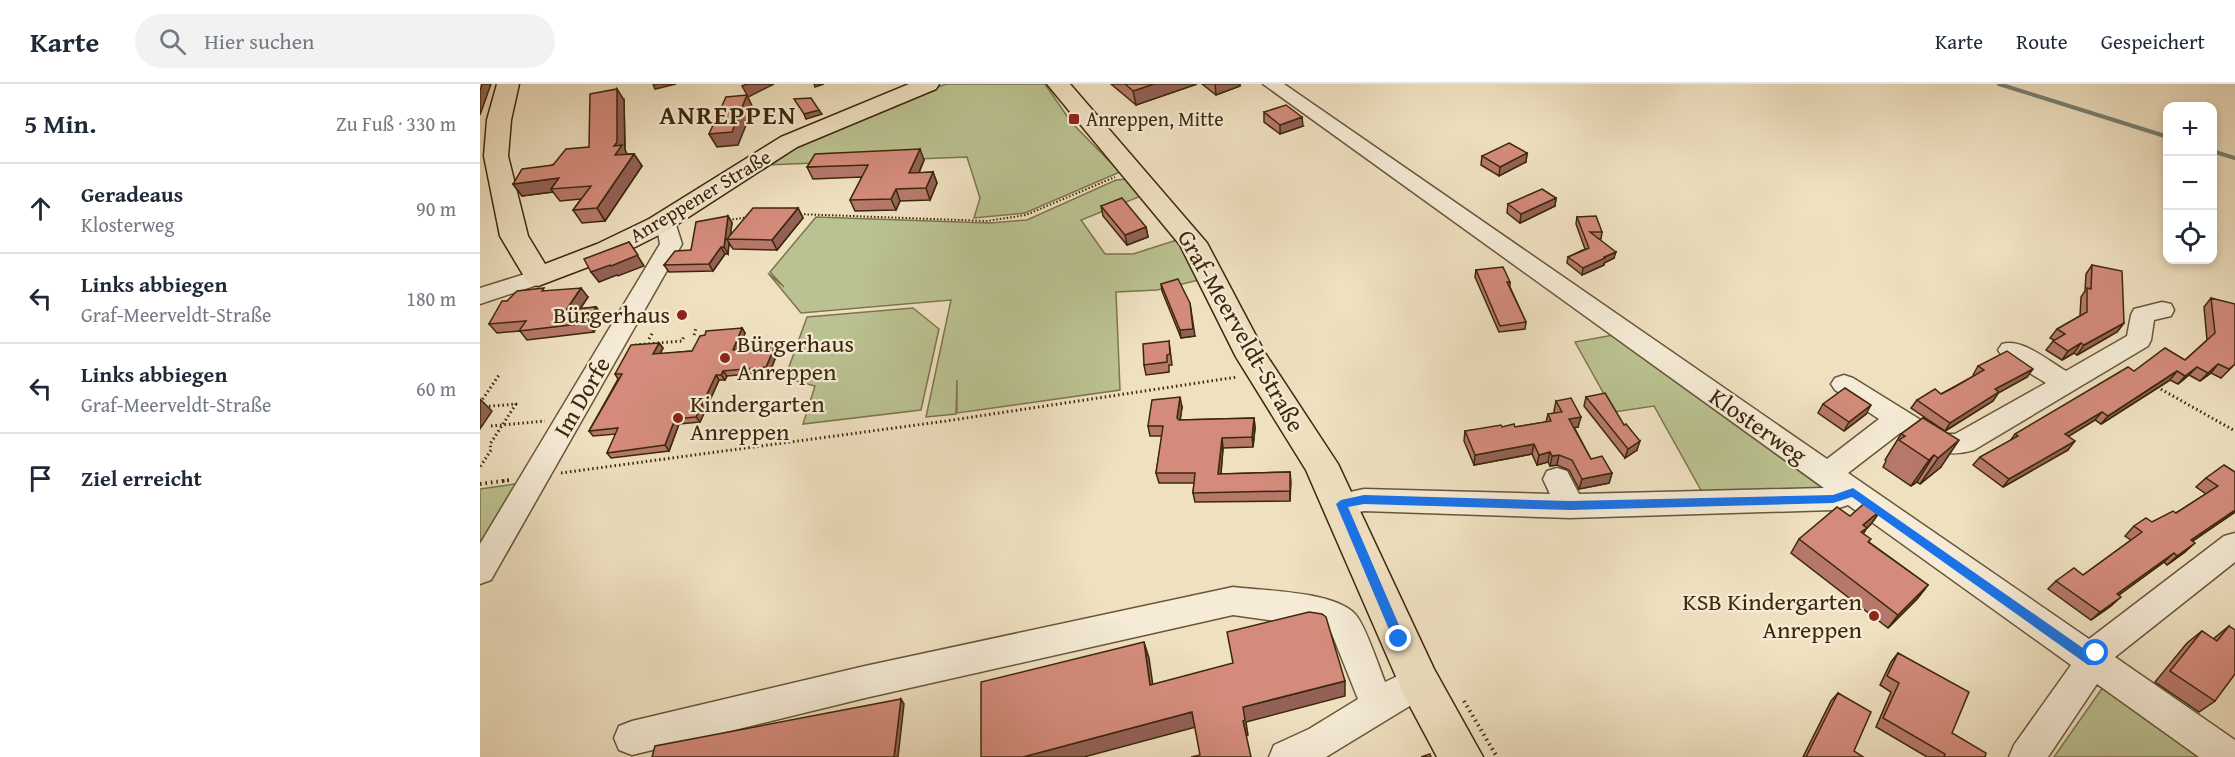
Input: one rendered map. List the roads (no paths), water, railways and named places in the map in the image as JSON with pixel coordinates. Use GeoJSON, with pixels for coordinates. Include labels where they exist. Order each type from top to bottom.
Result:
{"type":"FeatureCollection","features":[{"type":"Feature","properties":{"kind":"main road"},"geometry":{"type":"LineString","coordinates":[[508,84],[499,120],[496,156],[514,236],[538,277]]}},
{"type":"Feature","properties":{"kind":"main road","name":"Anreppener Straße"},"geometry":{"type":"LineString","coordinates":[[538,277],[597,254],[658,225],[789,142],[928,84]]}},
{"type":"Feature","properties":{"kind":"main road","name":"Graf-Meerveldt-Straße"},"geometry":{"type":"LineString","coordinates":[[1058,84],[1193,243],[1260,372],[1321,464],[1341,504],[1382,603],[1419,682],[1461,757]]}},
{"type":"Feature","properties":{"kind":"street","name":"Klosterweg"},"geometry":{"type":"LineString","coordinates":[[1272,84],[2229,757]]}},
{"type":"Feature","properties":{"kind":"street","name":"Im Dorfe"},"geometry":{"type":"LineString","coordinates":[[480,571],[671,244],[668,230],[658,225]]}},
{"type":"Feature","properties":{"kind":"street"},"geometry":{"type":"LineString","coordinates":[[480,296],[538,277]]}},
{"type":"Feature","properties":{"kind":"street"},"geometry":{"type":"LineString","coordinates":[[1845,384],[1932,440],[1959,445],[2139,340],[2143,315],[2162,310]]}},
{"type":"Feature","properties":{"kind":"street"},"geometry":{"type":"LineString","coordinates":[[2011,350],[2066,383]]}},
{"type":"Feature","properties":{"kind":"street"},"geometry":{"type":"LineString","coordinates":[[1827,474],[1899,419]]}},
{"type":"Feature","properties":{"kind":"street"},"geometry":{"type":"LineString","coordinates":[[1557,478],[1570,506]]}},
{"type":"Feature","properties":{"kind":"street"},"geometry":{"type":"LineString","coordinates":[[1341,504],[1364,500],[1570,506],[1833,499],[1853,492]]}},
{"type":"Feature","properties":{"kind":"street"},"geometry":{"type":"LineString","coordinates":[[2027,757],[2093,661],[2096,653],[2231,553]]}},
{"type":"Feature","properties":{"kind":"street"},"geometry":{"type":"LineString","coordinates":[[632,738],[865,682],[1233,602],[1313,610],[1333,616],[1346,625],[1377,704]]}},
{"type":"Feature","properties":{"kind":"street"},"geometry":{"type":"LineString","coordinates":[[1287,757],[1314,746],[1377,704],[1419,682]]}},
{"type":"Feature","properties":{"kind":"waterway"},"geometry":{"type":"LineString","coordinates":[[1999,84],[2163,135]]}},
{"type":"Feature","properties":{"kind":"waterway"},"geometry":{"type":"LineString","coordinates":[[2217,153],[2235,158]]}},
{"type":"Feature","properties":{"kind":"place","name":"Anreppen, Mitte"},"geometry":{"type":"Point","coordinates":[1074,119]}},
{"type":"Feature","properties":{"kind":"place","name":"Bürgerhaus"},"geometry":{"type":"Point","coordinates":[682,315]}},
{"type":"Feature","properties":{"kind":"place","name":"Bürgerhaus Anreppen"},"geometry":{"type":"Point","coordinates":[725,358]}},
{"type":"Feature","properties":{"kind":"place","name":"Kindergarten Anreppen"},"geometry":{"type":"Point","coordinates":[678,418]}},
{"type":"Feature","properties":{"kind":"place","name":"KSB Kindergarten Anreppen"},"geometry":{"type":"Point","coordinates":[1874,616]}},
{"type":"Feature","properties":{"kind":"district","name":"ANREPPEN"},"geometry":{"type":"Point","coordinates":[728,115]}}]}
